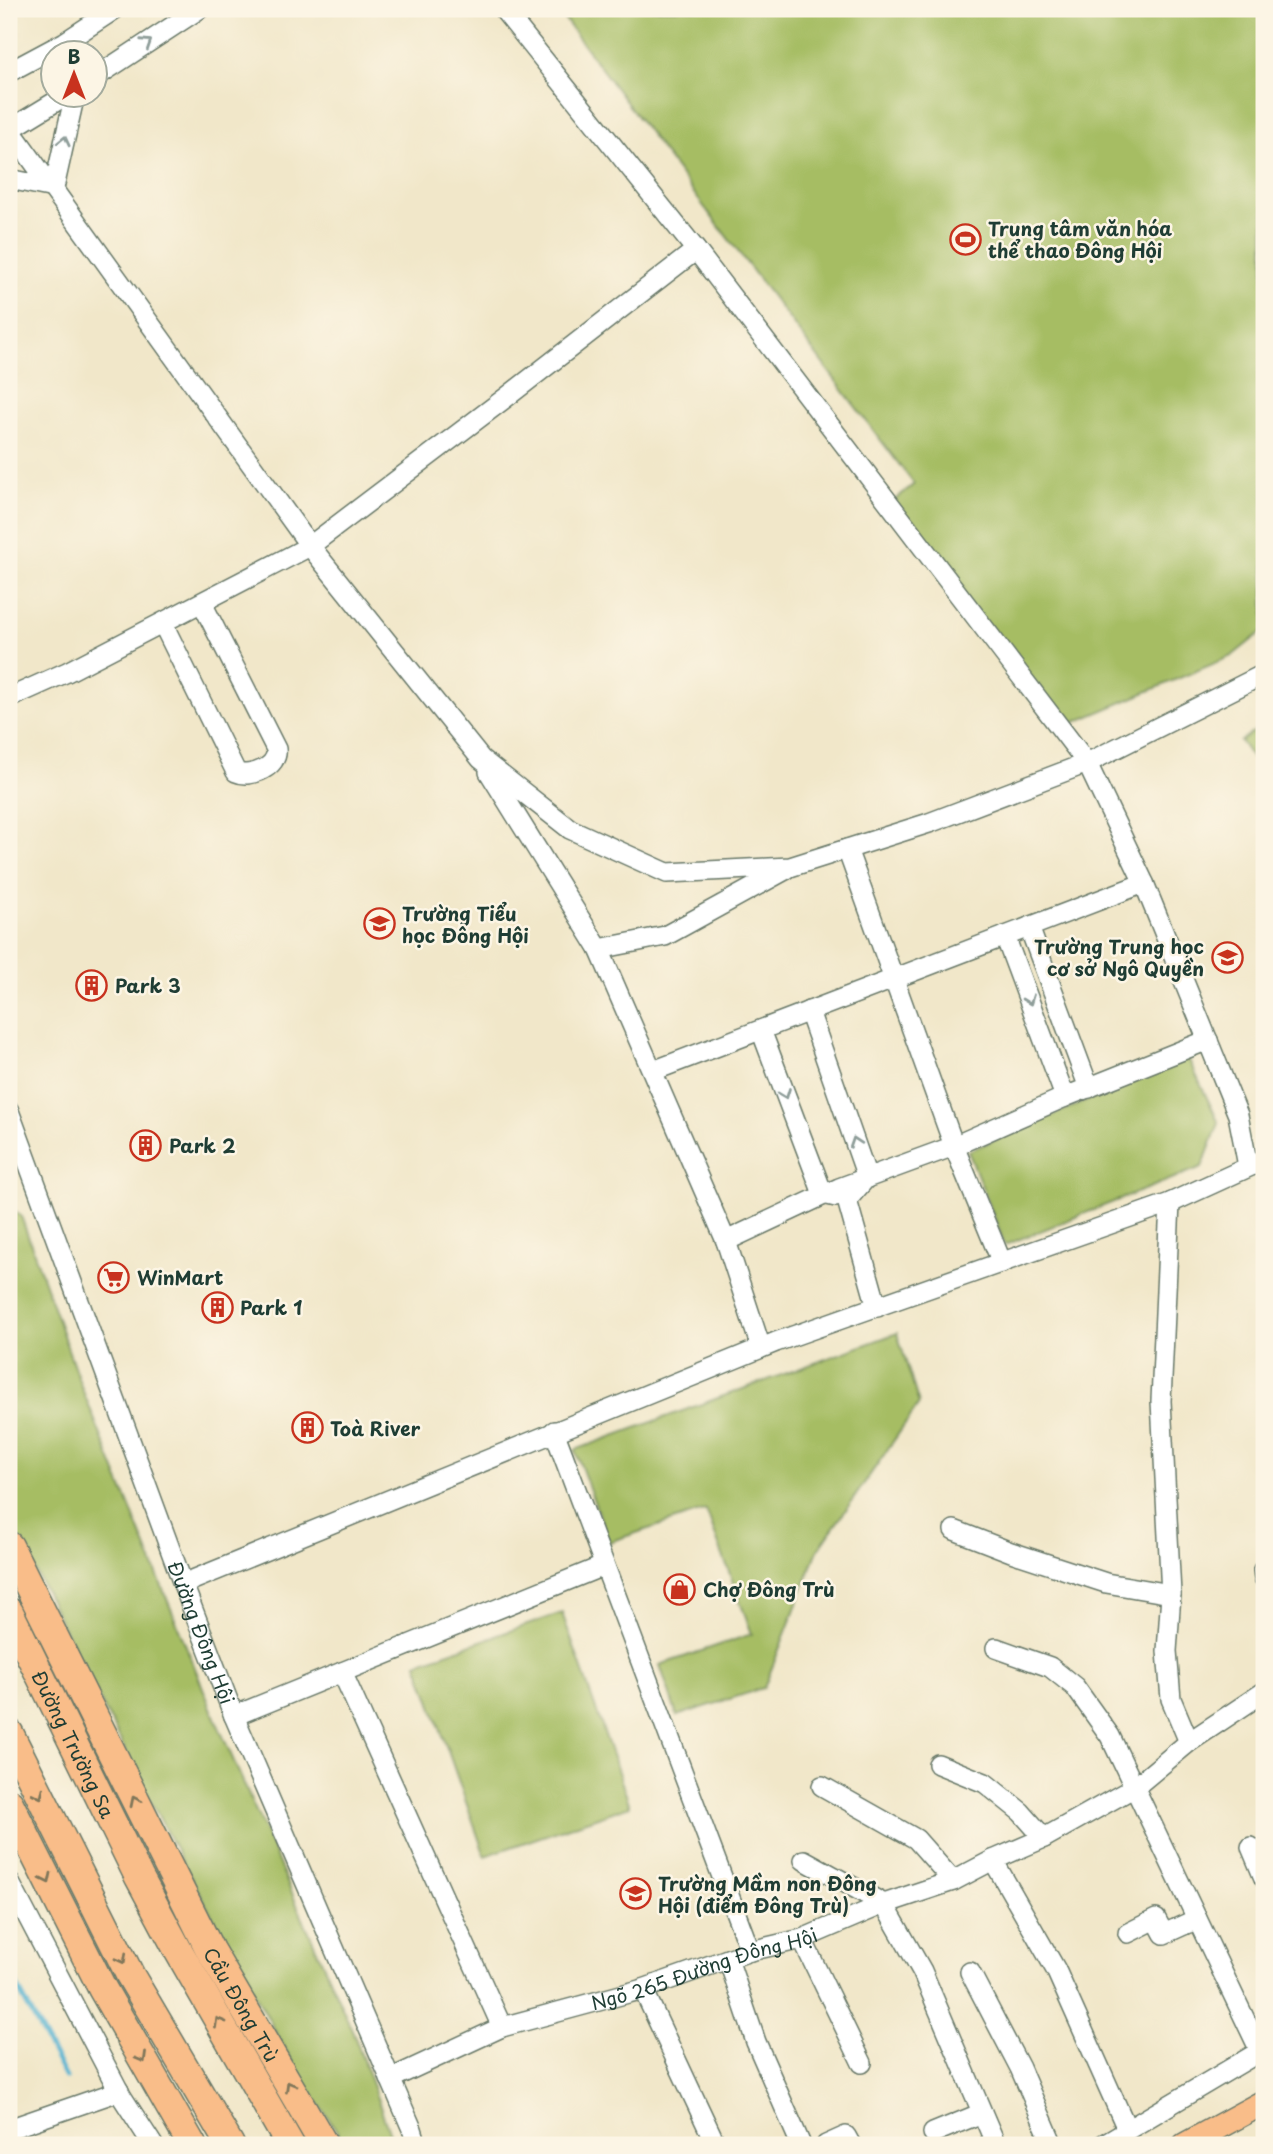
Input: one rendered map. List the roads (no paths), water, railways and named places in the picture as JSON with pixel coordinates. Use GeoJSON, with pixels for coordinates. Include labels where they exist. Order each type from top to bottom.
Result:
{"type":"FeatureCollection","features":[{"type":"Feature","properties":{"kind":"highway","name":"Cầu Đông Trù"},"geometry":{"type":"LineString","coordinates":[[9,1546],[210,1950],[324,2145]]}},
{"type":"Feature","properties":{"kind":"highway","name":"Đường Trường Sa"},"geometry":{"type":"LineString","coordinates":[[9,1612],[139,1877]]}},
{"type":"Feature","properties":{"kind":"highway"},"geometry":{"type":"LineString","coordinates":[[9,1733],[130,1975],[230,2145]]}},
{"type":"Feature","properties":{"kind":"highway"},"geometry":{"type":"LineString","coordinates":[[9,1803],[102,1988],[192,2145]]}},
{"type":"Feature","properties":{"kind":"highway","name":"Cầu Đông Trù"},"geometry":{"type":"LineString","coordinates":[[139,1877],[178,1951],[290,2145]]}},
{"type":"Feature","properties":{"kind":"main road"},"geometry":{"type":"LineString","coordinates":[[1185,2145],[1264,2102]]}},
{"type":"Feature","properties":{"kind":"street"},"geometry":{"type":"LineString","coordinates":[[9,72],[65,42],[116,9]]}},
{"type":"Feature","properties":{"kind":"street"},"geometry":{"type":"LineString","coordinates":[[108,69],[200,9]]}},
{"type":"Feature","properties":{"kind":"street"},"geometry":{"type":"LineString","coordinates":[[183,1584],[761,1348],[1170,1203],[1256,1163],[1144,883],[1087,763],[696,250],[503,9]]}},
{"type":"Feature","properties":{"kind":"street"},"geometry":{"type":"LineString","coordinates":[[44,108],[9,129],[310,546],[481,759],[598,948],[726,1241],[761,1348]]}},
{"type":"Feature","properties":{"kind":"street"},"geometry":{"type":"LineString","coordinates":[[54,188],[72,108]]}},
{"type":"Feature","properties":{"kind":"street"},"geometry":{"type":"LineString","coordinates":[[9,179],[54,188]]}},
{"type":"Feature","properties":{"kind":"street"},"geometry":{"type":"LineString","coordinates":[[9,698],[163,624],[310,546],[696,250]]}},
{"type":"Feature","properties":{"kind":"street"},"geometry":{"type":"LineString","coordinates":[[163,624],[236,772],[250,775],[274,762],[276,749],[202,603]]}},
{"type":"Feature","properties":{"kind":"street"},"geometry":{"type":"LineString","coordinates":[[598,948],[665,936],[790,867],[929,823],[1087,763],[1264,674]]}},
{"type":"Feature","properties":{"kind":"street"},"geometry":{"type":"LineString","coordinates":[[481,759],[570,829],[667,873],[790,867]]}},
{"type":"Feature","properties":{"kind":"street"},"geometry":{"type":"LineString","coordinates":[[847,849],[954,1146],[1002,1263]]}},
{"type":"Feature","properties":{"kind":"street"},"geometry":{"type":"LineString","coordinates":[[653,1071],[1144,883]]}},
{"type":"Feature","properties":{"kind":"street"},"geometry":{"type":"LineString","coordinates":[[1030,927],[1088,1087]]}},
{"type":"Feature","properties":{"kind":"street"},"geometry":{"type":"LineString","coordinates":[[1005,936],[1065,1097]]}},
{"type":"Feature","properties":{"kind":"street"},"geometry":{"type":"LineString","coordinates":[[809,1012],[867,1177]]}},
{"type":"Feature","properties":{"kind":"street"},"geometry":{"type":"LineString","coordinates":[[761,1030],[823,1194]]}},
{"type":"Feature","properties":{"kind":"street"},"geometry":{"type":"LineString","coordinates":[[726,1241],[823,1194],[954,1146],[1088,1087],[1208,1040]]}},
{"type":"Feature","properties":{"kind":"street","name":"Đường Đông Hội"},"geometry":{"type":"LineString","coordinates":[[9,1111],[17,1156],[234,1716],[417,2145]]}},
{"type":"Feature","properties":{"kind":"street"},"geometry":{"type":"LineString","coordinates":[[847,1200],[867,1177]]}},
{"type":"Feature","properties":{"kind":"street"},"geometry":{"type":"LineString","coordinates":[[823,1194],[847,1200]]}},
{"type":"Feature","properties":{"kind":"street"},"geometry":{"type":"LineString","coordinates":[[847,1200],[877,1307]]}},
{"type":"Feature","properties":{"kind":"street"},"geometry":{"type":"LineString","coordinates":[[1170,1203],[1161,1401],[1171,1594],[1167,1651],[1171,1699],[1189,1742]]}},
{"type":"Feature","properties":{"kind":"street"},"geometry":{"type":"LineString","coordinates":[[554,1432],[750,1951]]}},
{"type":"Feature","properties":{"kind":"street"},"geometry":{"type":"LineString","coordinates":[[954,1530],[1106,1583],[1171,1594]]}},
{"type":"Feature","properties":{"kind":"street"},"geometry":{"type":"LineString","coordinates":[[234,1716],[603,1566]]}},
{"type":"Feature","properties":{"kind":"street"},"geometry":{"type":"LineString","coordinates":[[996,1648],[1050,1667],[1075,1687],[1110,1736],[1262,2050],[1123,2137],[1102,2145]]}},
{"type":"Feature","properties":{"kind":"street"},"geometry":{"type":"LineString","coordinates":[[342,1672],[502,2027]]}},
{"type":"Feature","properties":{"kind":"street","name":"Ngõ 265 Đường Đông Hội"},"geometry":{"type":"LineString","coordinates":[[390,2079],[502,2027],[643,1989],[750,1951],[802,1940],[884,1904],[954,1881],[993,1860],[1044,1838],[1135,1787],[1189,1742],[1264,1692]]}},
{"type":"Feature","properties":{"kind":"street"},"geometry":{"type":"LineString","coordinates":[[938,1764],[985,1783],[1021,1812],[1044,1838]]}},
{"type":"Feature","properties":{"kind":"street"},"geometry":{"type":"LineString","coordinates":[[822,1786],[916,1839],[954,1881]]}},
{"type":"Feature","properties":{"kind":"street"},"geometry":{"type":"LineString","coordinates":[[1251,1847],[1264,1878]]}},
{"type":"Feature","properties":{"kind":"street"},"geometry":{"type":"LineString","coordinates":[[804,1860],[884,1904],[922,1971],[996,2145]]}},
{"type":"Feature","properties":{"kind":"street"},"geometry":{"type":"LineString","coordinates":[[993,1860],[1056,1970],[1123,2137]]}},
{"type":"Feature","properties":{"kind":"street"},"geometry":{"type":"LineString","coordinates":[[9,1881],[119,2091],[153,2145]]}},
{"type":"Feature","properties":{"kind":"street"},"geometry":{"type":"LineString","coordinates":[[1128,1933],[1156,1919],[1164,1934],[1197,1919]]}},
{"type":"Feature","properties":{"kind":"street"},"geometry":{"type":"LineString","coordinates":[[802,1940],[862,2063]]}},
{"type":"Feature","properties":{"kind":"street"},"geometry":{"type":"LineString","coordinates":[[728,1959],[756,2042],[801,2145]]}},
{"type":"Feature","properties":{"kind":"street"},"geometry":{"type":"LineString","coordinates":[[970,1972],[1020,2068],[1053,2145]]}},
{"type":"Feature","properties":{"kind":"street"},"geometry":{"type":"LineString","coordinates":[[643,1989],[716,2145]]}},
{"type":"Feature","properties":{"kind":"street"},"geometry":{"type":"LineString","coordinates":[[9,2129],[119,2091]]}},
{"type":"Feature","properties":{"kind":"street"},"geometry":{"type":"LineString","coordinates":[[933,2133],[982,2113]]}},
{"type":"Feature","properties":{"kind":"street"},"geometry":{"type":"LineString","coordinates":[[826,2145],[846,2136],[851,2145]]}},
{"type":"Feature","properties":{"kind":"waterway"},"geometry":{"type":"LineString","coordinates":[[9,1971],[66,2078]]}},
{"type":"Feature","properties":{"kind":"place","name":"Trung tâm văn hóa thể thao Đông Hội"},"geometry":{"type":"Point","coordinates":[965,239]}},
{"type":"Feature","properties":{"kind":"place","name":"Trường Tiểu học Đông Hội"},"geometry":{"type":"Point","coordinates":[379,924]}},
{"type":"Feature","properties":{"kind":"place","name":"Trường Trung học cơ sở Ngô Quyền"},"geometry":{"type":"Point","coordinates":[1227,957]}},
{"type":"Feature","properties":{"kind":"place","name":"Park 3"},"geometry":{"type":"Point","coordinates":[92,985]}},
{"type":"Feature","properties":{"kind":"place","name":"Park 2"},"geometry":{"type":"Point","coordinates":[146,1145]}},
{"type":"Feature","properties":{"kind":"place","name":"WinMart"},"geometry":{"type":"Point","coordinates":[114,1277]}},
{"type":"Feature","properties":{"kind":"place","name":"Park 1"},"geometry":{"type":"Point","coordinates":[217,1307]}},
{"type":"Feature","properties":{"kind":"place","name":"Toà River"},"geometry":{"type":"Point","coordinates":[307,1428]}},
{"type":"Feature","properties":{"kind":"place","name":"Chợ Đông Trù"},"geometry":{"type":"Point","coordinates":[680,1589]}},
{"type":"Feature","properties":{"kind":"place","name":"Trường Mầm non Đông Hội (điểm Đông Trù)"},"geometry":{"type":"Point","coordinates":[635,1894]}}]}
